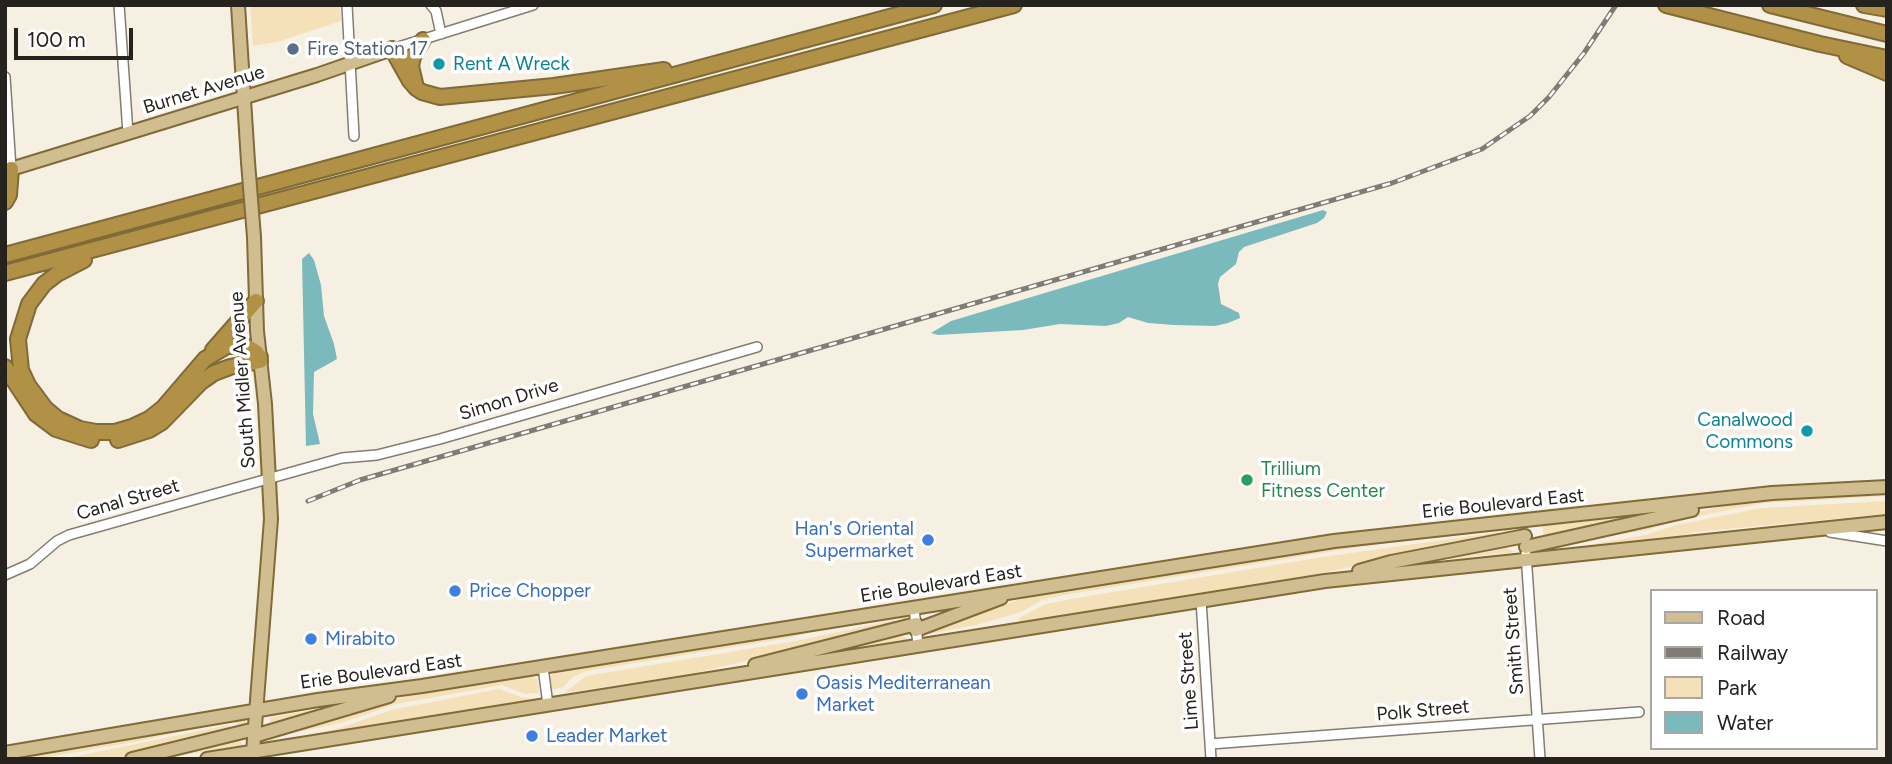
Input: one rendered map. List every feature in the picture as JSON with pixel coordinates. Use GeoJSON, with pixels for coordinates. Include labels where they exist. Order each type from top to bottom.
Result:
{"type":"FeatureCollection","features":[{"type":"Feature","properties":{"kind":"highway"},"geometry":{"type":"LineString","coordinates":[[5,255],[934,5]]}},
{"type":"Feature","properties":{"kind":"highway"},"geometry":{"type":"LineString","coordinates":[[5,273],[1013,5]]}},
{"type":"Feature","properties":{"kind":"highway"},"geometry":{"type":"LineString","coordinates":[[1666,5],[1887,58]]}},
{"type":"Feature","properties":{"kind":"highway"},"geometry":{"type":"LineString","coordinates":[[1770,5],[1887,34]]}},
{"type":"Feature","properties":{"kind":"highway"},"geometry":{"type":"LineString","coordinates":[[1864,5],[1884,9]]}},
{"type":"Feature","properties":{"kind":"highway"},"geometry":{"type":"LineString","coordinates":[[416,88],[411,66],[423,40]]}},
{"type":"Feature","properties":{"kind":"highway"},"geometry":{"type":"LineString","coordinates":[[1820,44],[1887,74]]}},
{"type":"Feature","properties":{"kind":"highway"},"geometry":{"type":"LineString","coordinates":[[392,49],[416,88],[432,96],[452,97],[554,86],[748,55]]}},
{"type":"Feature","properties":{"kind":"highway"},"geometry":{"type":"LineString","coordinates":[[5,202],[9,195],[8,170]]}},
{"type":"Feature","properties":{"kind":"highway"},"geometry":{"type":"LineString","coordinates":[[148,235],[114,252],[72,265],[44,284],[29,304],[18,339],[20,370],[33,394],[58,419],[80,429],[115,432],[149,419],[163,408],[256,301]]}},
{"type":"Feature","properties":{"kind":"highway"},"geometry":{"type":"LineString","coordinates":[[5,367],[31,407],[56,429],[93,441],[117,441],[149,430],[162,422],[201,382],[214,373],[260,359],[256,352],[246,346],[232,345],[205,359]]}},
{"type":"Feature","properties":{"kind":"main road","name":"South Midler Avenue"},"geometry":{"type":"LineString","coordinates":[[238,5],[271,519],[252,755]]}},
{"type":"Feature","properties":{"kind":"main road","name":"Burnet Avenue"},"geometry":{"type":"LineString","coordinates":[[8,170],[244,98],[392,49]]}},
{"type":"Feature","properties":{"kind":"main road","name":"Erie Boulevard East"},"geometry":{"type":"LineString","coordinates":[[5,753],[1334,541],[1754,496],[1887,487]]}},
{"type":"Feature","properties":{"kind":"main road"},"geometry":{"type":"LineString","coordinates":[[207,759],[252,755],[1526,547],[1754,496]]}},
{"type":"Feature","properties":{"kind":"main road"},"geometry":{"type":"LineString","coordinates":[[1325,581],[1391,562],[1526,547],[1887,522]]}},
{"type":"Feature","properties":{"kind":"main road"},"geometry":{"type":"LineString","coordinates":[[718,677],[781,657],[916,627],[972,611],[1018,591]]}},
{"type":"Feature","properties":{"kind":"main road"},"geometry":{"type":"LineString","coordinates":[[132,759],[255,733],[422,686]]}},
{"type":"Feature","properties":{"kind":"street"},"geometry":{"type":"LineString","coordinates":[[119,5],[128,133]]}},
{"type":"Feature","properties":{"kind":"street"},"geometry":{"type":"LineString","coordinates":[[347,5],[354,136]]}},
{"type":"Feature","properties":{"kind":"street"},"geometry":{"type":"LineString","coordinates":[[431,5],[436,11],[441,34]]}},
{"type":"Feature","properties":{"kind":"street","name":"Burnet Avenue"},"geometry":{"type":"LineString","coordinates":[[392,49],[533,5]]}},
{"type":"Feature","properties":{"kind":"street"},"geometry":{"type":"LineString","coordinates":[[5,77],[8,170]]}},
{"type":"Feature","properties":{"kind":"street","name":"Simon Drive"},"geometry":{"type":"LineString","coordinates":[[270,478],[342,458],[377,455],[440,439],[757,347]]}},
{"type":"Feature","properties":{"kind":"street","name":"Canal Street"},"geometry":{"type":"LineString","coordinates":[[5,575],[30,565],[69,535],[270,478]]}},
{"type":"Feature","properties":{"kind":"street","name":"Smith Street"},"geometry":{"type":"LineString","coordinates":[[1524,521],[1540,759]]}},
{"type":"Feature","properties":{"kind":"street"},"geometry":{"type":"LineString","coordinates":[[1811,528],[1887,541]]}},
{"type":"Feature","properties":{"kind":"street","name":"Lime Street"},"geometry":{"type":"LineString","coordinates":[[1201,600],[1211,759]]}},
{"type":"Feature","properties":{"kind":"street"},"geometry":{"type":"LineString","coordinates":[[914,608],[918,645]]}},
{"type":"Feature","properties":{"kind":"street"},"geometry":{"type":"LineString","coordinates":[[542,667],[548,705]]}},
{"type":"Feature","properties":{"kind":"street","name":"Polk Street"},"geometry":{"type":"LineString","coordinates":[[1210,744],[1639,712]]}},
{"type":"Feature","properties":{"kind":"green space"},"geometry":{"type":"Polygon","coordinates":[[[250,5],[340,5],[341,21],[277,42],[253,46],[250,5]]]}},
{"type":"Feature","properties":{"kind":"green space"},"geometry":{"type":"Polygon","coordinates":[[[1887,490],[1887,496],[1764,503],[1683,519],[1647,530],[1545,548],[1545,543],[1771,497],[1887,490]]]}},
{"type":"Feature","properties":{"kind":"green space"},"geometry":{"type":"Polygon","coordinates":[[[1887,501],[1887,514],[1695,532],[1663,540],[1546,552],[1646,535],[1676,525],[1761,508],[1887,501]]]}},
{"type":"Feature","properties":{"kind":"green space"},"geometry":{"type":"Polygon","coordinates":[[[1624,517],[1625,520],[1544,536],[1542,526],[1624,517]]]}},
{"type":"Feature","properties":{"kind":"green space"},"geometry":{"type":"Polygon","coordinates":[[[1508,525],[1512,529],[1508,534],[1501,528],[1365,546],[1064,595],[1042,600],[1021,612],[976,625],[930,634],[928,629],[1034,595],[1403,536],[1508,525]]]}},
{"type":"Feature","properties":{"kind":"green space"},"geometry":{"type":"Polygon","coordinates":[[[1500,532],[1503,535],[1312,575],[1020,622],[1019,618],[1046,604],[1071,599],[1323,557],[1500,532]]]}},
{"type":"Feature","properties":{"kind":"green space"},"geometry":{"type":"Polygon","coordinates":[[[1505,542],[1507,548],[1515,552],[1422,562],[1505,542]]]}},
{"type":"Feature","properties":{"kind":"green space"},"geometry":{"type":"Polygon","coordinates":[[[905,614],[908,621],[903,622],[897,616],[856,621],[905,614]]]}},
{"type":"Feature","properties":{"kind":"green space"},"geometry":{"type":"Polygon","coordinates":[[[894,620],[899,624],[691,674],[564,693],[586,676],[796,641],[894,620]]]}},
{"type":"Feature","properties":{"kind":"green space"},"geometry":{"type":"Polygon","coordinates":[[[856,621],[788,638],[586,671],[573,677],[563,687],[552,690],[550,677],[557,671],[856,621]]]}},
{"type":"Feature","properties":{"kind":"green space"},"geometry":{"type":"Polygon","coordinates":[[[900,631],[902,636],[908,639],[817,653],[900,631]]]}},
{"type":"Feature","properties":{"kind":"green space"},"geometry":{"type":"Polygon","coordinates":[[[530,675],[537,679],[539,693],[525,694],[502,685],[396,704],[341,723],[269,738],[411,695],[530,675]]]}},
{"type":"Feature","properties":{"kind":"green space"},"geometry":{"type":"Polygon","coordinates":[[[499,689],[535,699],[280,742],[340,728],[391,710],[499,689]]]}},
{"type":"Feature","properties":{"kind":"green space"},"geometry":{"type":"Polygon","coordinates":[[[330,708],[269,725],[271,717],[330,708]]]}},
{"type":"Feature","properties":{"kind":"green space"},"geometry":{"type":"Polygon","coordinates":[[[246,718],[245,726],[241,729],[230,721],[139,741],[37,759],[16,759],[246,718]]]}},
{"type":"Feature","properties":{"kind":"green space"},"geometry":{"type":"Polygon","coordinates":[[[228,725],[236,729],[112,759],[63,759],[228,725]]]}},
{"type":"Feature","properties":{"kind":"green space"},"geometry":{"type":"Polygon","coordinates":[[[237,737],[243,745],[159,759],[142,759],[237,737]]]}},
{"type":"Feature","properties":{"kind":"water"},"geometry":{"type":"Polygon","coordinates":[[[1323,210],[1327,212],[1317,223],[1244,247],[1239,252],[1236,264],[1220,277],[1218,284],[1221,304],[1239,313],[1240,318],[1228,323],[1215,326],[1174,325],[1148,323],[1128,317],[1119,323],[1106,326],[1060,324],[1023,330],[938,335],[931,333],[951,321],[1323,210]]]}},
{"type":"Feature","properties":{"kind":"water"},"geometry":{"type":"Polygon","coordinates":[[[309,253],[314,260],[321,285],[324,316],[337,359],[314,372],[313,414],[320,444],[306,446],[302,259],[309,253]]]}},
{"type":"Feature","properties":{"kind":"railway"},"geometry":{"type":"LineString","coordinates":[[308,501],[360,480],[1392,183],[1482,149],[1530,116],[1549,97],[1584,53],[1616,5]]}},
{"type":"Feature","properties":{"kind":"place","name":"Fire Station 17"},"geometry":{"type":"Point","coordinates":[293,49]}},
{"type":"Feature","properties":{"kind":"place","name":"Rent A Wreck"},"geometry":{"type":"Point","coordinates":[439,64]}},
{"type":"Feature","properties":{"kind":"place","name":"Canalwood Commons"},"geometry":{"type":"Point","coordinates":[1807,431]}},
{"type":"Feature","properties":{"kind":"place","name":"Trillium Fitness Center"},"geometry":{"type":"Point","coordinates":[1247,480]}},
{"type":"Feature","properties":{"kind":"place","name":"Han's Oriental Supermarket"},"geometry":{"type":"Point","coordinates":[928,540]}},
{"type":"Feature","properties":{"kind":"place","name":"Price Chopper"},"geometry":{"type":"Point","coordinates":[455,591]}},
{"type":"Feature","properties":{"kind":"place","name":"Mirabito"},"geometry":{"type":"Point","coordinates":[311,639]}},
{"type":"Feature","properties":{"kind":"place","name":"Oasis Mediterranean Market"},"geometry":{"type":"Point","coordinates":[802,694]}},
{"type":"Feature","properties":{"kind":"place","name":"Leader Market"},"geometry":{"type":"Point","coordinates":[532,736]}}]}
